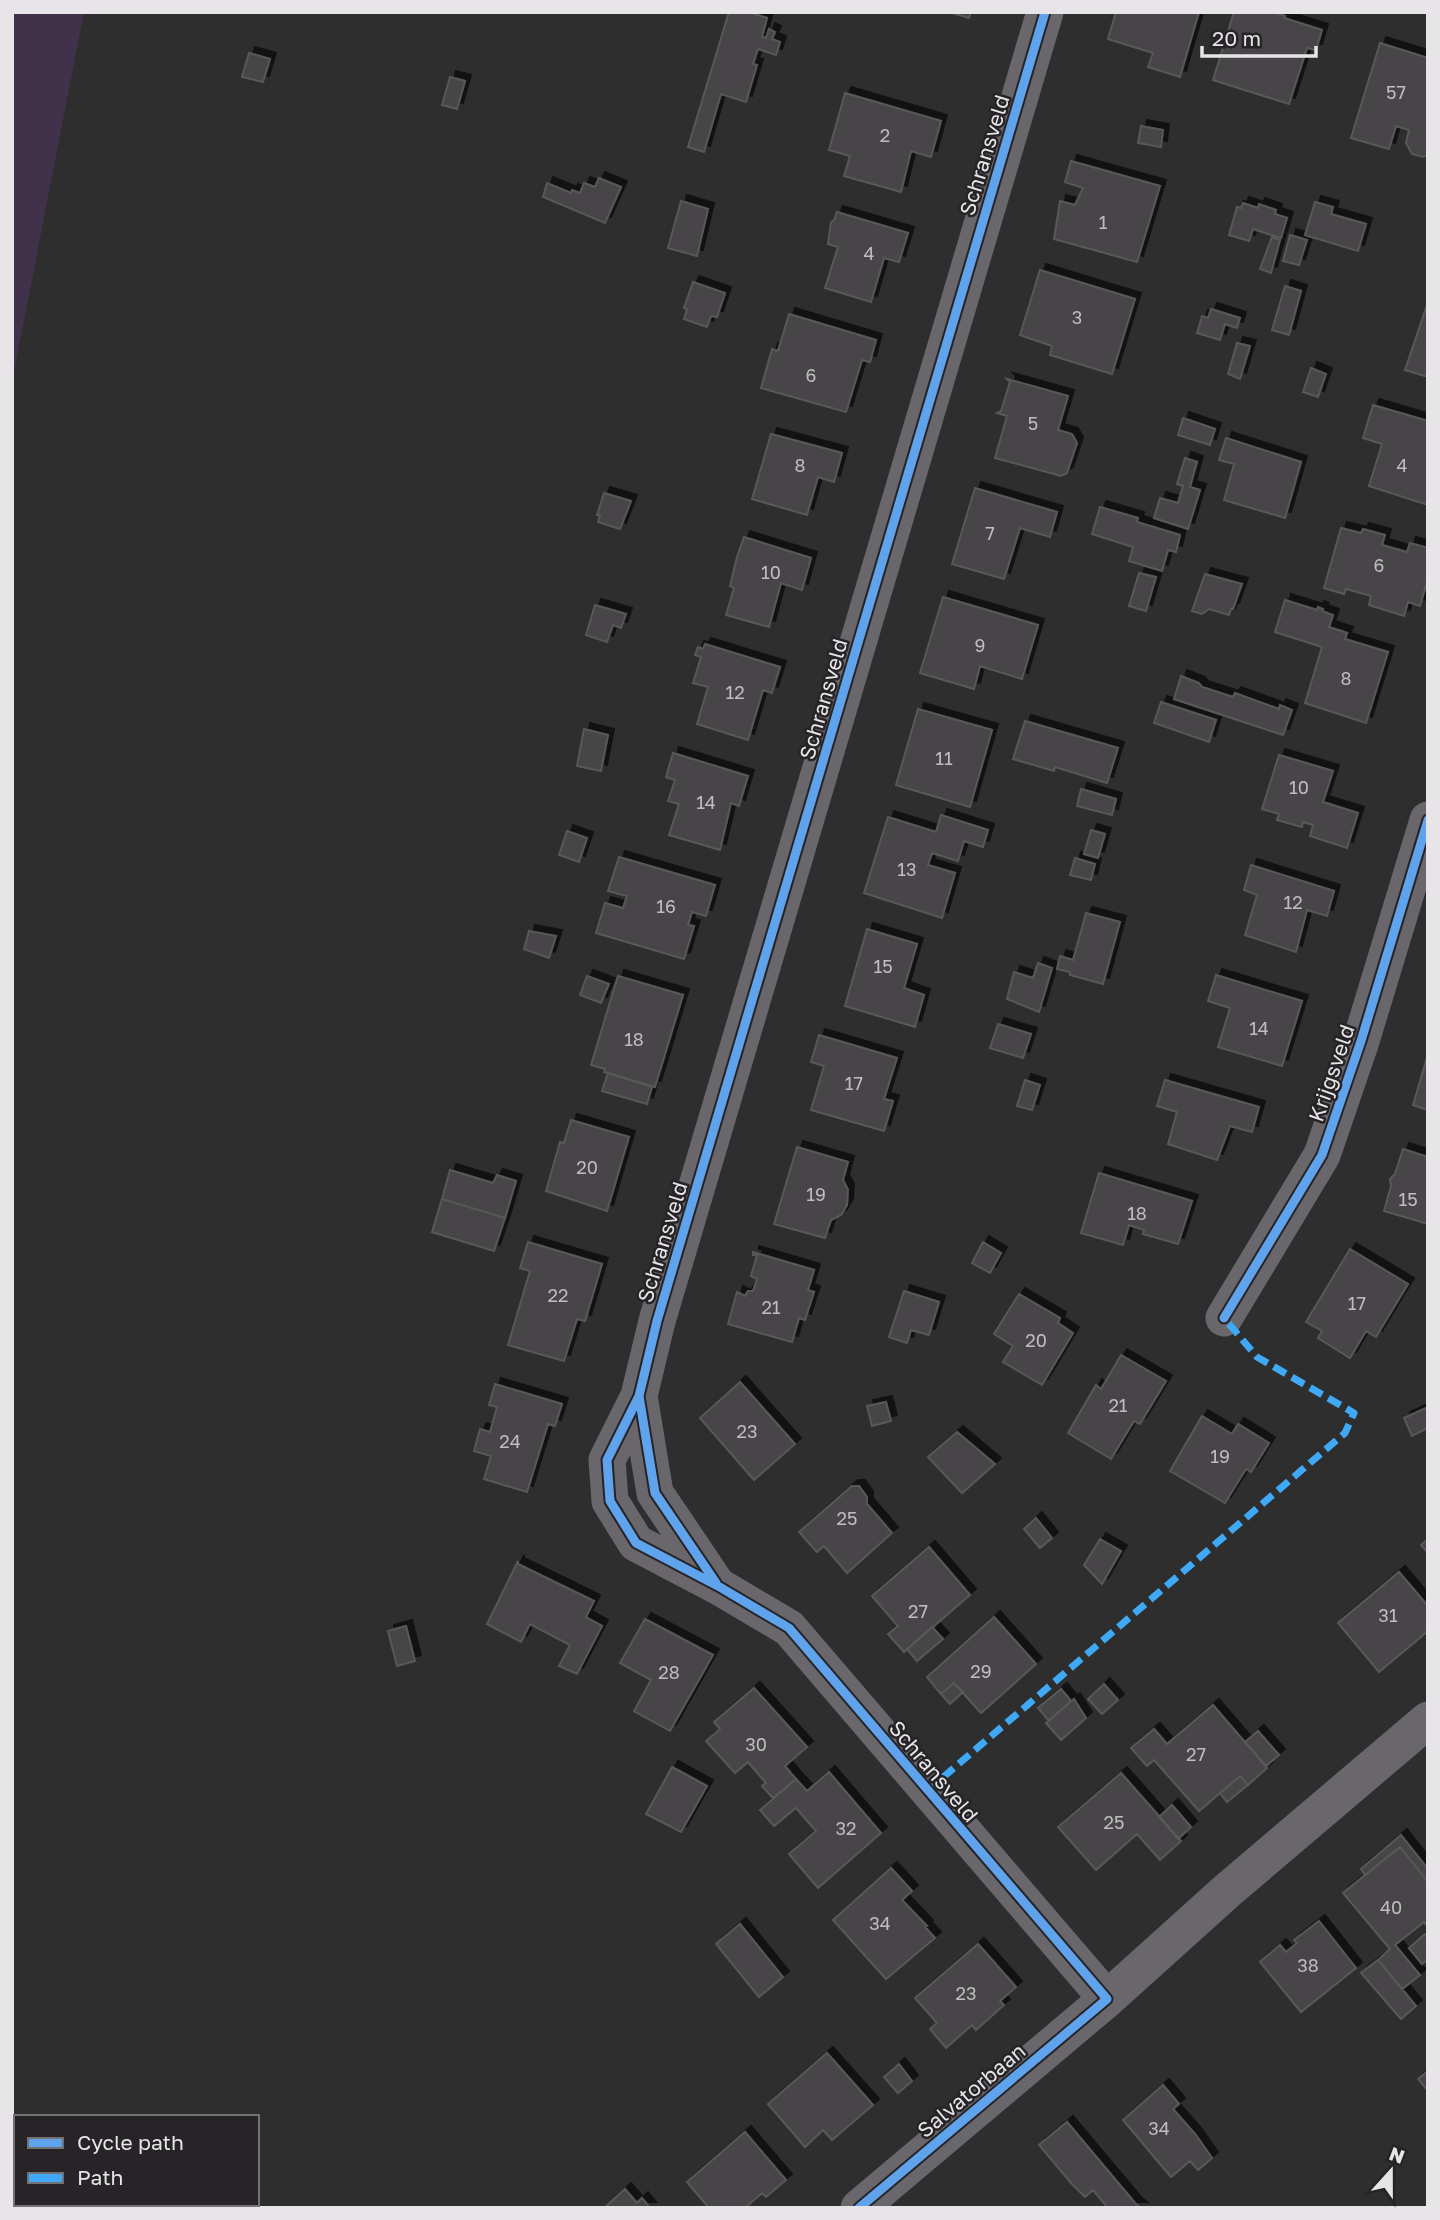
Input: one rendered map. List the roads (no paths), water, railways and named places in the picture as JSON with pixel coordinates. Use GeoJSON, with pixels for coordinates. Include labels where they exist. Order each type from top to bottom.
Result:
{"type":"FeatureCollection","features":[{"type":"Feature","properties":{"kind":"street","name":"Schransveld"},"geometry":{"type":"LineString","coordinates":[[1045,12],[657,1321],[639,1396],[607,1460],[610,1501],[636,1543],[718,1586],[789,1628],[1107,1999]]}},
{"type":"Feature","properties":{"kind":"street","name":"Krijgsveld"},"geometry":{"type":"LineString","coordinates":[[1224,1318],[1322,1155],[1361,1041],[1428,820]]}},
{"type":"Feature","properties":{"kind":"street","name":"Salvatorbaan"},"geometry":{"type":"LineString","coordinates":[[859,2208],[1107,1999],[1228,1890],[1428,1720]]}}]}
